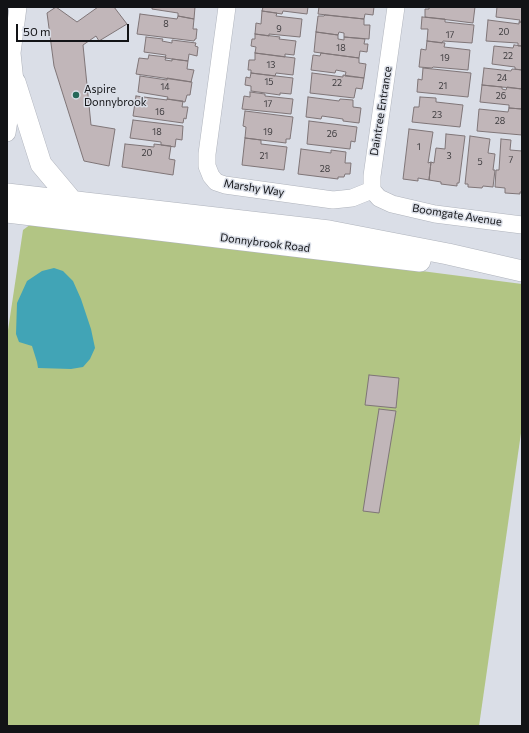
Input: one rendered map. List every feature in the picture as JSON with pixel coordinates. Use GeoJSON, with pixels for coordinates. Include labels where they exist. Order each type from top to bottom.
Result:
{"type":"FeatureCollection","features":[{"type":"Feature","properties":{"kind":"main road"},"geometry":{"type":"LineString","coordinates":[[15,82],[41,164],[72,201]]}},
{"type":"Feature","properties":{"kind":"main road"},"geometry":{"type":"LineString","coordinates":[[7,194],[329,231],[448,254],[522,273]]}},
{"type":"Feature","properties":{"kind":"main road","name":"Donnybrook Road"},"geometry":{"type":"LineString","coordinates":[[7,212],[522,273]]}},
{"type":"Feature","properties":{"kind":"street"},"geometry":{"type":"LineString","coordinates":[[7,10],[14,7]]}},
{"type":"Feature","properties":{"kind":"street"},"geometry":{"type":"LineString","coordinates":[[7,133],[15,82],[12,54],[18,7]]}},
{"type":"Feature","properties":{"kind":"street","name":"Marshy Way"},"geometry":{"type":"LineString","coordinates":[[227,7],[207,154],[207,166],[211,176],[216,182],[225,185],[333,200],[352,198],[372,190]]}},
{"type":"Feature","properties":{"kind":"street","name":"Daintree Entrance"},"geometry":{"type":"LineString","coordinates":[[372,190],[372,176],[396,7]]}},
{"type":"Feature","properties":{"kind":"street","name":"Boomgate Avenue"},"geometry":{"type":"LineString","coordinates":[[372,190],[379,198],[392,204],[435,214],[522,225]]}},
{"type":"Feature","properties":{"kind":"green space"},"geometry":{"type":"Polygon","coordinates":[[[35,221],[522,284],[522,426],[479,726],[7,726],[7,337],[23,230],[35,221]]]}},
{"type":"Feature","properties":{"kind":"water"},"geometry":{"type":"Polygon","coordinates":[[[54,268],[63,271],[73,281],[91,329],[95,348],[90,359],[83,367],[71,369],[38,368],[32,346],[19,342],[16,334],[17,303],[27,281],[42,271],[54,268]]]}},
{"type":"Feature","properties":{"kind":"building","name":"Aspire Donnybrook"},"geometry":{"type":"Polygon","coordinates":[[[56,7],[77,22],[98,7],[114,7],[127,24],[99,41],[96,36],[83,45],[91,125],[115,129],[109,166],[84,161],[54,66],[47,13],[56,7]]]}},
{"type":"Feature","properties":{"kind":"building"},"geometry":{"type":"Polygon","coordinates":[[[152,7],[195,7],[194,19],[178,16],[178,13],[152,9],[152,7]]]}},
{"type":"Feature","properties":{"kind":"building"},"geometry":{"type":"Polygon","coordinates":[[[263,7],[308,7],[307,14],[283,11],[282,14],[262,11],[263,7]]]}},
{"type":"Feature","properties":{"kind":"building"},"geometry":{"type":"Polygon","coordinates":[[[319,7],[374,7],[373,15],[365,14],[364,19],[318,14],[319,7]]]}},
{"type":"Feature","properties":{"kind":"building"},"geometry":{"type":"Polygon","coordinates":[[[429,7],[475,7],[473,23],[425,17],[425,9],[429,9],[429,7]]]}},
{"type":"Feature","properties":{"kind":"building"},"geometry":{"type":"Polygon","coordinates":[[[497,7],[522,7],[522,22],[519,22],[520,20],[496,17],[497,7]]]}},
{"type":"Feature","properties":{"kind":"building"},"geometry":{"type":"Polygon","coordinates":[[[262,11],[277,13],[276,16],[302,19],[300,37],[255,34],[256,23],[261,24],[262,11]]]}},
{"type":"Feature","properties":{"kind":"building"},"geometry":{"type":"Polygon","coordinates":[[[140,14],[177,19],[178,16],[194,19],[193,29],[197,29],[196,39],[194,41],[137,34],[140,14]]]}},
{"type":"Feature","properties":{"kind":"building"},"geometry":{"type":"Polygon","coordinates":[[[325,15],[364,19],[364,25],[370,25],[369,39],[344,37],[344,33],[339,32],[338,35],[316,32],[318,16],[325,15]]]}},
{"type":"Feature","properties":{"kind":"building"},"geometry":{"type":"Polygon","coordinates":[[[422,17],[445,19],[445,22],[474,25],[472,43],[443,41],[442,43],[427,41],[428,29],[421,29],[422,17]]]}},
{"type":"Feature","properties":{"kind":"building"},"geometry":{"type":"Polygon","coordinates":[[[488,20],[519,24],[519,22],[522,22],[522,46],[518,46],[518,43],[486,41],[488,20]]]}},
{"type":"Feature","properties":{"kind":"building"},"geometry":{"type":"Polygon","coordinates":[[[316,32],[338,35],[338,39],[344,40],[344,37],[365,39],[364,44],[368,44],[367,52],[360,51],[359,58],[314,52],[316,32]]]}},
{"type":"Feature","properties":{"kind":"building"},"geometry":{"type":"Polygon","coordinates":[[[255,34],[280,37],[279,39],[296,41],[294,55],[285,54],[285,57],[255,53],[256,47],[251,46],[252,39],[255,39],[255,34]]]}},
{"type":"Feature","properties":{"kind":"building"},"geometry":{"type":"Polygon","coordinates":[[[146,37],[163,39],[162,41],[172,43],[172,40],[196,43],[195,46],[198,47],[197,56],[189,54],[188,61],[165,58],[166,55],[144,52],[146,37]]]}},
{"type":"Feature","properties":{"kind":"building"},"geometry":{"type":"Polygon","coordinates":[[[427,41],[445,43],[444,47],[470,50],[468,70],[419,67],[421,49],[426,50],[427,41]]]}},
{"type":"Feature","properties":{"kind":"building"},"geometry":{"type":"Polygon","coordinates":[[[514,45],[522,46],[522,70],[515,69],[515,67],[492,64],[494,46],[513,48],[514,45]]]}},
{"type":"Feature","properties":{"kind":"building"},"geometry":{"type":"Polygon","coordinates":[[[255,53],[295,58],[293,75],[276,73],[275,76],[251,73],[251,70],[248,70],[249,60],[255,60],[255,53]]]}},
{"type":"Feature","properties":{"kind":"building"},"geometry":{"type":"Polygon","coordinates":[[[321,53],[359,58],[359,63],[366,64],[364,78],[345,76],[346,72],[336,70],[335,73],[311,70],[313,55],[320,56],[321,53]]]}},
{"type":"Feature","properties":{"kind":"building"},"geometry":{"type":"Polygon","coordinates":[[[149,55],[166,57],[165,60],[172,61],[172,59],[188,61],[187,69],[194,70],[191,82],[136,74],[139,58],[148,59],[149,55]]]}},
{"type":"Feature","properties":{"kind":"building"},"geometry":{"type":"Polygon","coordinates":[[[423,68],[471,73],[468,97],[417,92],[418,79],[422,80],[423,68]]]}},
{"type":"Feature","properties":{"kind":"building"},"geometry":{"type":"Polygon","coordinates":[[[484,68],[511,71],[512,69],[522,70],[522,89],[482,85],[484,68]]]}},
{"type":"Feature","properties":{"kind":"building"},"geometry":{"type":"Polygon","coordinates":[[[251,73],[293,78],[291,94],[280,93],[280,95],[251,91],[251,86],[245,85],[246,77],[250,78],[251,73]]]}},
{"type":"Feature","properties":{"kind":"building"},"geometry":{"type":"Polygon","coordinates":[[[312,73],[364,78],[362,89],[356,88],[354,98],[310,93],[312,73]]]}},
{"type":"Feature","properties":{"kind":"building"},"geometry":{"type":"Polygon","coordinates":[[[140,76],[192,82],[190,95],[187,95],[185,102],[167,99],[168,97],[138,92],[140,76]]]}},
{"type":"Feature","properties":{"kind":"building"},"geometry":{"type":"Polygon","coordinates":[[[482,85],[502,87],[502,89],[506,90],[507,87],[522,89],[522,109],[509,108],[509,105],[480,102],[482,85]]]}},
{"type":"Feature","properties":{"kind":"building"},"geometry":{"type":"Polygon","coordinates":[[[250,92],[265,94],[265,96],[293,99],[291,114],[242,109],[244,96],[250,97],[250,92]]]}},
{"type":"Feature","properties":{"kind":"building"},"geometry":{"type":"Polygon","coordinates":[[[136,96],[183,101],[182,107],[188,107],[186,119],[184,118],[183,123],[133,116],[136,96]]]}},
{"type":"Feature","properties":{"kind":"building"},"geometry":{"type":"Polygon","coordinates":[[[308,97],[339,101],[340,99],[353,100],[353,107],[361,108],[359,123],[322,116],[321,119],[306,117],[308,97]]]}},
{"type":"Feature","properties":{"kind":"building"},"geometry":{"type":"Polygon","coordinates":[[[420,97],[436,98],[436,102],[463,105],[460,127],[412,122],[414,107],[419,107],[420,97]]]}},
{"type":"Feature","properties":{"kind":"building"},"geometry":{"type":"Polygon","coordinates":[[[509,108],[522,109],[522,135],[477,131],[479,109],[508,112],[509,108]]]}},
{"type":"Feature","properties":{"kind":"building"},"geometry":{"type":"Polygon","coordinates":[[[245,111],[293,117],[290,139],[286,139],[286,143],[245,138],[246,127],[243,126],[245,111]]]}},
{"type":"Feature","properties":{"kind":"building"},"geometry":{"type":"Polygon","coordinates":[[[133,120],[183,126],[182,140],[176,139],[175,147],[161,145],[161,142],[130,138],[133,120]]]}},
{"type":"Feature","properties":{"kind":"building"},"geometry":{"type":"Polygon","coordinates":[[[309,121],[357,127],[355,142],[351,141],[350,149],[307,144],[309,121]]]}},
{"type":"Feature","properties":{"kind":"building"},"geometry":{"type":"Polygon","coordinates":[[[409,129],[433,132],[428,163],[431,162],[429,180],[418,178],[418,181],[403,179],[409,129]]]}},
{"type":"Feature","properties":{"kind":"building"},"geometry":{"type":"Polygon","coordinates":[[[446,134],[465,136],[459,183],[457,183],[457,186],[441,184],[441,182],[429,180],[431,162],[434,163],[436,148],[445,149],[446,134]]]}},
{"type":"Feature","properties":{"kind":"building"},"geometry":{"type":"Polygon","coordinates":[[[470,136],[490,139],[488,153],[495,154],[493,187],[468,187],[468,184],[465,184],[470,136]]]}},
{"type":"Feature","properties":{"kind":"building"},"geometry":{"type":"Polygon","coordinates":[[[245,138],[261,140],[261,144],[287,147],[284,170],[242,165],[245,138]]]}},
{"type":"Feature","properties":{"kind":"building"},"geometry":{"type":"Polygon","coordinates":[[[501,139],[511,140],[510,150],[522,151],[522,192],[520,192],[520,194],[505,193],[505,188],[495,187],[496,170],[499,170],[501,139]]]}},
{"type":"Feature","properties":{"kind":"building"},"geometry":{"type":"Polygon","coordinates":[[[125,144],[154,147],[154,144],[171,146],[169,159],[175,160],[173,175],[122,167],[125,144]]]}},
{"type":"Feature","properties":{"kind":"building"},"geometry":{"type":"Polygon","coordinates":[[[301,149],[331,153],[331,150],[346,152],[345,163],[351,163],[350,174],[345,174],[344,177],[338,177],[338,179],[298,174],[301,149]]]}},
{"type":"Feature","properties":{"kind":"building"},"geometry":{"type":"Polygon","coordinates":[[[369,375],[399,378],[396,408],[365,405],[369,375]]]}},
{"type":"Feature","properties":{"kind":"building"},"geometry":{"type":"Polygon","coordinates":[[[379,409],[396,411],[379,513],[363,511],[379,409]]]}},
{"type":"Feature","properties":{"kind":"place","name":"Aspire Donnybrook"},"geometry":{"type":"Point","coordinates":[76,95]}}]}
